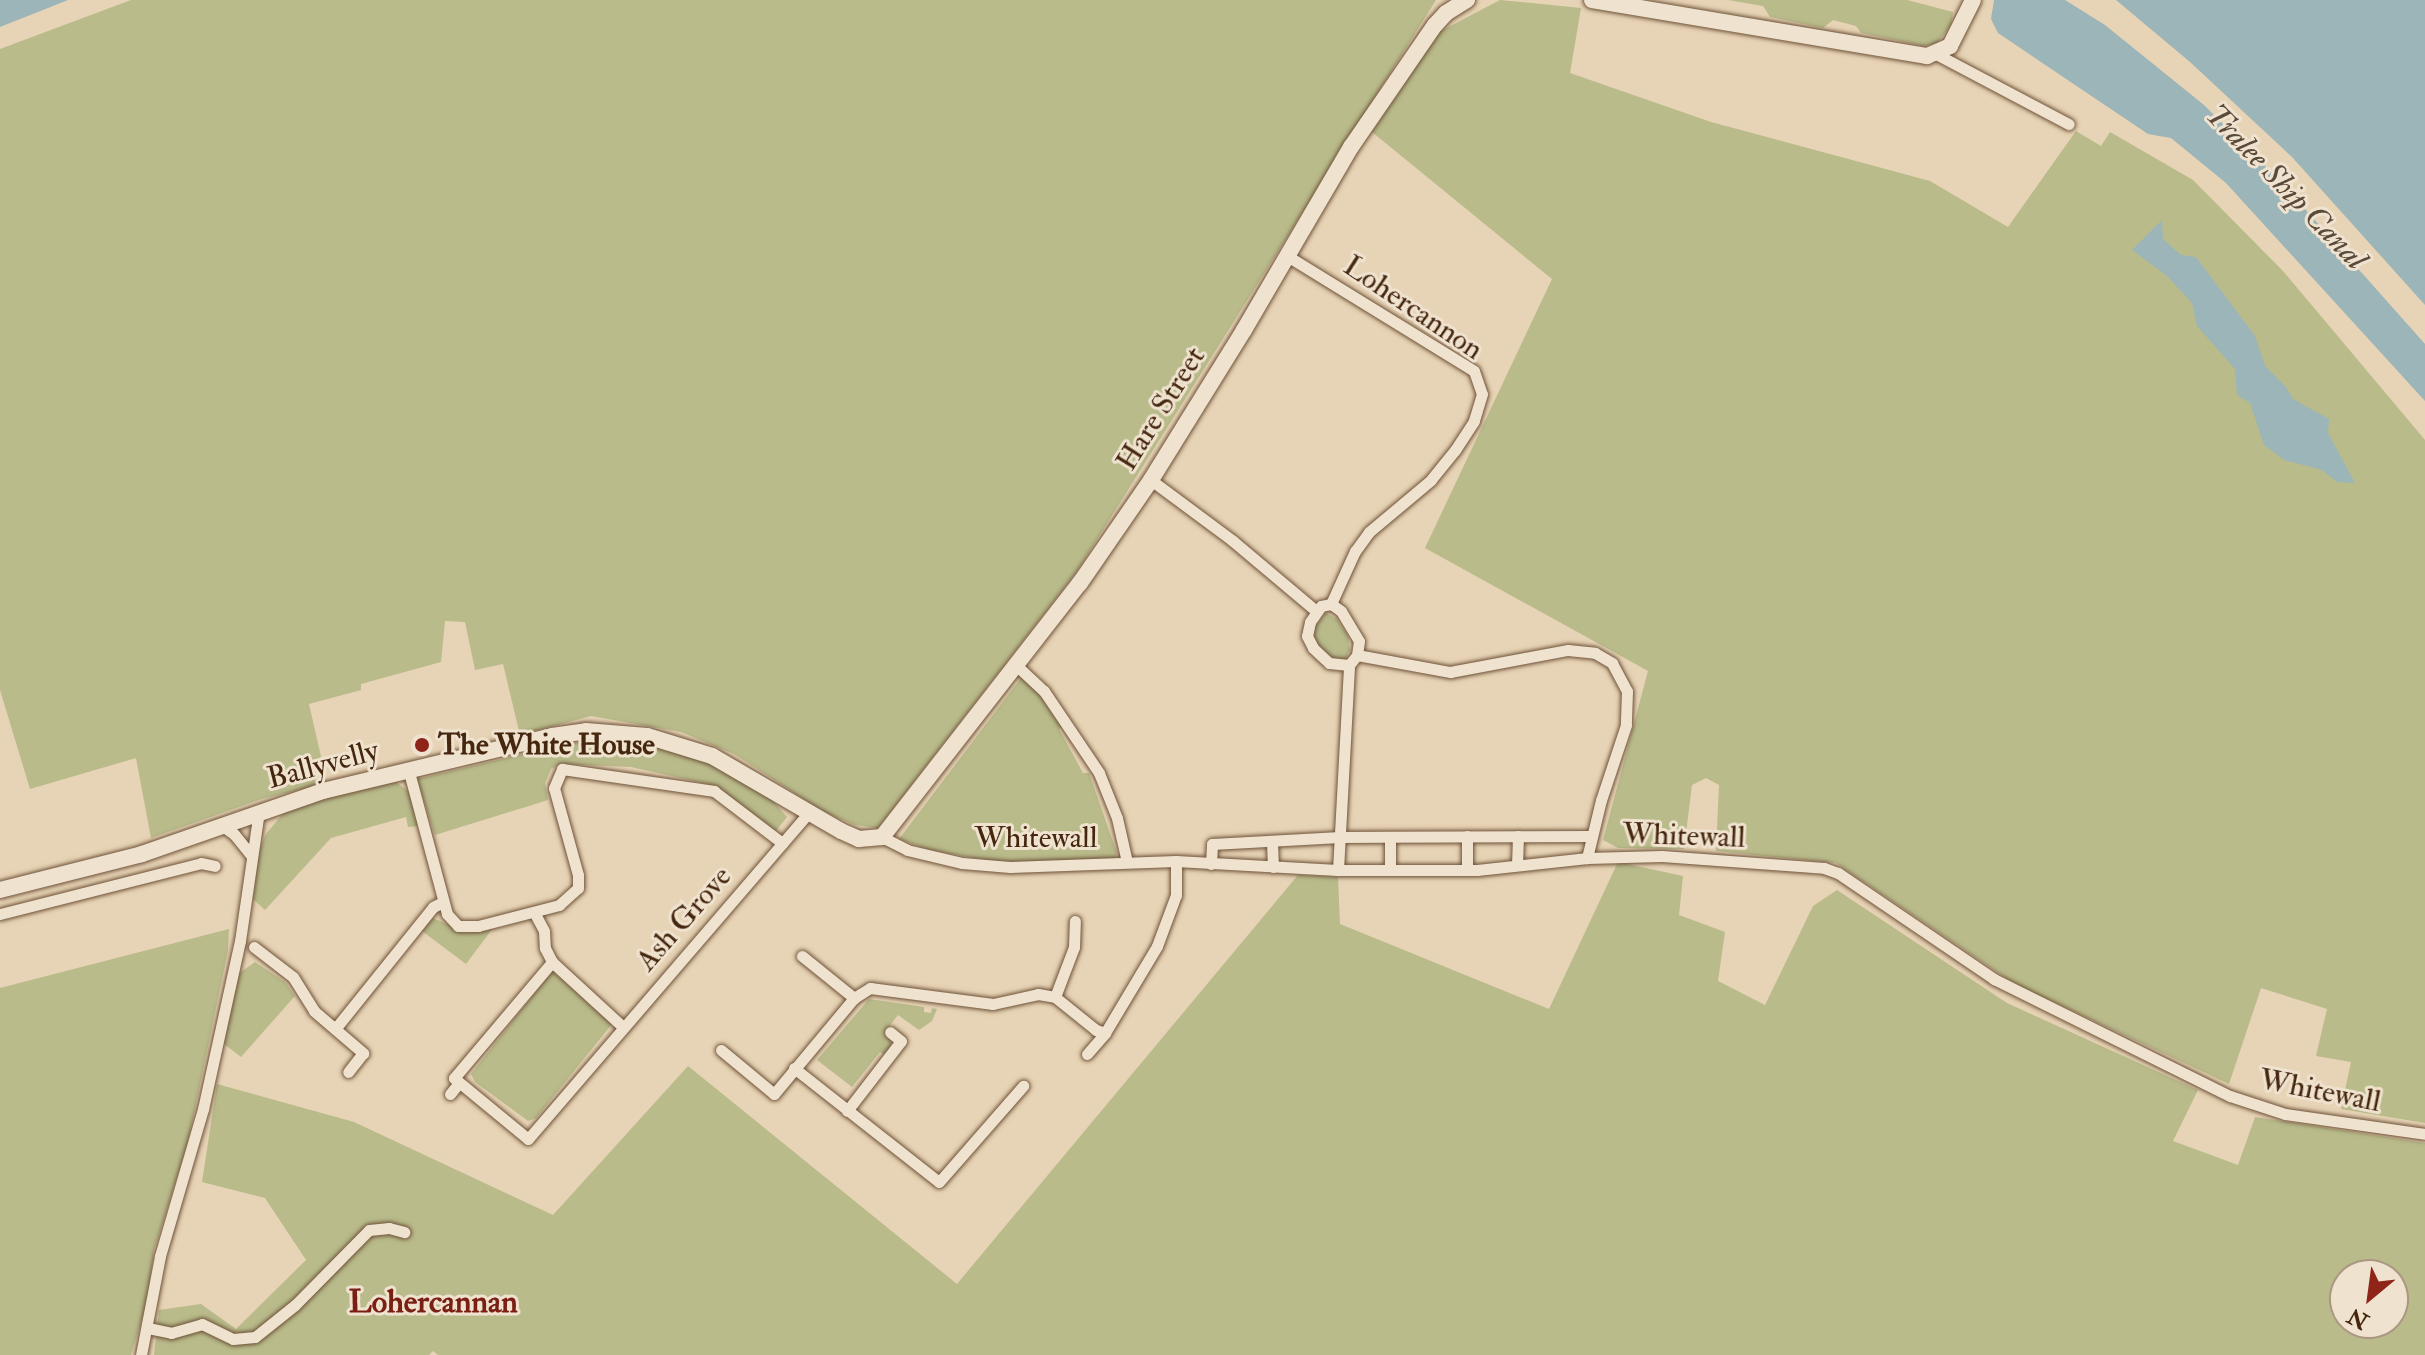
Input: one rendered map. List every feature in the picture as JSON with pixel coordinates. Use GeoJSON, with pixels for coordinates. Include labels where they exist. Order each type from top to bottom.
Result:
{"type":"FeatureCollection","features":[{"type":"Feature","properties":{"kind":"street","name":"Hare Street"},"geometry":{"type":"LineString","coordinates":[[882,837],[1080,583],[1151,480],[1289,257],[1351,147],[1435,25],[1446,13],[1467,0]]}},
{"type":"Feature","properties":{"kind":"street"},"geometry":{"type":"LineString","coordinates":[[1592,0],[1907,53],[1936,54],[2069,124]]}},
{"type":"Feature","properties":{"kind":"street"},"geometry":{"type":"LineString","coordinates":[[1936,54],[1950,46],[1962,28],[1972,3]]}},
{"type":"Feature","properties":{"kind":"street","name":"Lohercannon"},"geometry":{"type":"LineString","coordinates":[[1289,257],[1474,371],[1482,394],[1474,421],[1431,480],[1369,532],[1355,551],[1331,604]]}},
{"type":"Feature","properties":{"kind":"street"},"geometry":{"type":"LineString","coordinates":[[1151,480],[1233,541],[1316,611]]}},
{"type":"Feature","properties":{"kind":"street"},"geometry":{"type":"LineString","coordinates":[[1338,870],[1353,660],[1359,641],[1352,626],[1331,604],[1316,611],[1307,636],[1313,648],[1329,663],[1353,660],[1450,672],[1568,650],[1595,653],[1612,663],[1627,691],[1626,725],[1587,858]]}},
{"type":"Feature","properties":{"kind":"street"},"geometry":{"type":"LineString","coordinates":[[1017,666],[1044,691],[1099,773],[1117,818],[1127,862]]}},
{"type":"Feature","properties":{"kind":"street","name":"Ballyvelly"},"geometry":{"type":"LineString","coordinates":[[0,890],[142,854],[323,791],[552,736],[613,732],[647,736],[712,756],[808,813],[859,839],[882,837]]}},
{"type":"Feature","properties":{"kind":"street"},"geometry":{"type":"LineString","coordinates":[[409,772],[443,902],[447,914],[458,926],[478,926],[559,905],[578,888],[578,875],[554,788],[562,769],[714,791],[782,843]]}},
{"type":"Feature","properties":{"kind":"street"},"geometry":{"type":"LineString","coordinates":[[141,1355],[160,1256],[203,1109],[235,966],[259,811]]}},
{"type":"Feature","properties":{"kind":"street","name":"Ash Grove"},"geometry":{"type":"LineString","coordinates":[[459,1083],[528,1139],[808,813]]}},
{"type":"Feature","properties":{"kind":"street"},"geometry":{"type":"LineString","coordinates":[[224,827],[251,855]]}},
{"type":"Feature","properties":{"kind":"street"},"geometry":{"type":"LineString","coordinates":[[1467,836],[1467,870]]}},
{"type":"Feature","properties":{"kind":"street"},"geometry":{"type":"LineString","coordinates":[[1517,865],[1518,836]]}},
{"type":"Feature","properties":{"kind":"street"},"geometry":{"type":"LineString","coordinates":[[1211,864],[1212,844],[1340,837],[1592,836]]}},
{"type":"Feature","properties":{"kind":"street","name":"Whitewall"},"geometry":{"type":"LineString","coordinates":[[882,837],[907,850],[981,866],[1045,867],[1176,861],[1338,870],[1467,870],[1587,858],[1662,856],[1784,864],[1838,873],[1994,979],[2230,1096],[2285,1114],[2425,1134]]}},
{"type":"Feature","properties":{"kind":"street"},"geometry":{"type":"LineString","coordinates":[[1390,837],[1390,870]]}},
{"type":"Feature","properties":{"kind":"street"},"geometry":{"type":"LineString","coordinates":[[1272,841],[1273,867]]}},
{"type":"Feature","properties":{"kind":"street"},"geometry":{"type":"LineString","coordinates":[[1087,1054],[1105,1033],[1157,946],[1176,895],[1176,861]]}},
{"type":"Feature","properties":{"kind":"street"},"geometry":{"type":"LineString","coordinates":[[0,914],[201,863],[215,866]]}},
{"type":"Feature","properties":{"kind":"street"},"geometry":{"type":"LineString","coordinates":[[48,877],[54,900]]}},
{"type":"Feature","properties":{"kind":"street"},"geometry":{"type":"LineString","coordinates":[[335,1029],[433,907],[443,902]]}},
{"type":"Feature","properties":{"kind":"street"},"geometry":{"type":"LineString","coordinates":[[534,912],[544,931],[545,948],[552,962],[623,1027]]}},
{"type":"Feature","properties":{"kind":"street"},"geometry":{"type":"LineString","coordinates":[[1055,997],[1074,947],[1075,921]]}},
{"type":"Feature","properties":{"kind":"street"},"geometry":{"type":"LineString","coordinates":[[254,947],[293,977],[314,1011],[363,1053],[348,1072]]}},
{"type":"Feature","properties":{"kind":"street"},"geometry":{"type":"LineString","coordinates":[[802,956],[854,998]]}},
{"type":"Feature","properties":{"kind":"street"},"geometry":{"type":"LineString","coordinates":[[450,1094],[459,1083],[454,1078],[552,962]]}},
{"type":"Feature","properties":{"kind":"street"},"geometry":{"type":"LineString","coordinates":[[721,1050],[774,1094],[854,998],[870,988],[993,1004],[1038,994],[1055,997],[1096,1030],[1105,1033]]}},
{"type":"Feature","properties":{"kind":"street"},"geometry":{"type":"LineString","coordinates":[[847,1111],[901,1041],[890,1032]]}},
{"type":"Feature","properties":{"kind":"street"},"geometry":{"type":"LineString","coordinates":[[794,1068],[939,1182],[1023,1086]]}},
{"type":"Feature","properties":{"kind":"street"},"geometry":{"type":"LineString","coordinates":[[148,1328],[171,1333],[202,1324],[233,1339],[255,1337],[295,1305],[369,1230],[389,1228],[404,1232]]}},
{"type":"Feature","properties":{"kind":"green space"},"geometry":{"type":"Polygon","coordinates":[[[131,0],[1436,0],[1077,571],[878,828],[855,825],[824,812],[734,754],[681,732],[591,716],[520,735],[503,664],[475,670],[465,622],[445,621],[441,662],[361,684],[361,690],[309,704],[327,783],[262,799],[151,838],[136,758],[30,789],[0,690],[0,49],[131,0]]]}},
{"type":"Feature","properties":{"kind":"green space"},"geometry":{"type":"Polygon","coordinates":[[[1500,0],[1581,8],[1570,73],[1711,122],[1930,181],[2008,227],[2076,131],[2101,146],[2110,132],[2193,180],[2283,271],[2425,440],[2425,1123],[2341,1109],[2351,1062],[2316,1056],[2327,1009],[2261,988],[2229,1084],[2015,984],[1836,863],[1716,851],[1719,785],[1706,778],[1692,785],[1684,849],[1618,848],[1603,840],[1648,671],[1425,548],[1552,279],[1372,132],[1439,32],[1500,0]]]}},
{"type":"Feature","properties":{"kind":"green space"},"geometry":{"type":"Polygon","coordinates":[[[1728,0],[1907,0],[1953,12],[1951,25],[1937,43],[1924,46],[1861,33],[1856,26],[1833,20],[1823,28],[1770,17],[1763,6],[1728,0]]]}},
{"type":"Feature","properties":{"kind":"green space"},"geometry":{"type":"Polygon","coordinates":[[[1326,613],[1337,619],[1348,636],[1350,650],[1344,661],[1326,655],[1315,640],[1314,628],[1326,613]]]}},
{"type":"Feature","properties":{"kind":"green space"},"geometry":{"type":"Polygon","coordinates":[[[1021,678],[1031,683],[1062,727],[1059,729],[1083,773],[1089,773],[1117,853],[1114,860],[1003,863],[930,850],[899,839],[1021,678]]]}},
{"type":"Feature","properties":{"kind":"green space"},"geometry":{"type":"Polygon","coordinates":[[[613,739],[675,751],[710,764],[772,800],[787,817],[776,831],[716,786],[631,767],[561,764],[551,769],[545,783],[548,800],[435,835],[417,779],[566,744],[613,739]]]}},
{"type":"Feature","properties":{"kind":"green space"},"geometry":{"type":"Polygon","coordinates":[[[396,782],[412,794],[420,826],[408,827],[406,817],[331,838],[265,910],[253,899],[259,850],[266,834],[290,805],[396,782]]]}},
{"type":"Feature","properties":{"kind":"green space"},"geometry":{"type":"Polygon","coordinates":[[[1618,862],[1683,876],[1679,915],[1725,932],[1718,981],[1765,1005],[1813,906],[1837,890],[2007,1003],[2198,1090],[2173,1141],[2238,1165],[2255,1117],[2425,1143],[2425,1355],[438,1355],[433,1351],[429,1355],[154,1355],[159,1310],[201,1304],[236,1329],[306,1260],[265,1198],[202,1182],[217,1084],[354,1122],[553,1215],[688,1066],[957,1284],[1298,875],[1338,877],[1340,924],[1549,1009],[1618,862]]]}},
{"type":"Feature","properties":{"kind":"green space"},"geometry":{"type":"Polygon","coordinates":[[[433,918],[468,933],[493,928],[466,964],[422,931],[433,918]]]}},
{"type":"Feature","properties":{"kind":"green space"},"geometry":{"type":"Polygon","coordinates":[[[229,929],[228,951],[188,1142],[154,1250],[147,1303],[131,1355],[0,1355],[0,988],[229,929]]]}},
{"type":"Feature","properties":{"kind":"green space"},"geometry":{"type":"Polygon","coordinates":[[[255,962],[285,982],[295,996],[241,1057],[224,1044],[238,974],[255,962]]]}},
{"type":"Feature","properties":{"kind":"green space"},"geometry":{"type":"Polygon","coordinates":[[[552,971],[612,1024],[536,1118],[528,1121],[475,1082],[471,1074],[552,971]]]}},
{"type":"Feature","properties":{"kind":"green space"},"geometry":{"type":"Polygon","coordinates":[[[869,999],[924,1007],[924,1012],[931,1013],[932,1008],[937,1009],[932,1021],[919,1030],[898,1015],[888,1028],[891,1046],[885,1055],[880,1052],[852,1087],[817,1060],[869,999]]]}},
{"type":"Feature","properties":{"kind":"water"},"geometry":{"type":"Polygon","coordinates":[[[0,0],[68,0],[0,27],[0,0]]]}},
{"type":"Feature","properties":{"kind":"water"},"geometry":{"type":"Polygon","coordinates":[[[1994,0],[2065,0],[2105,25],[2204,105],[2281,182],[2425,344],[2425,401],[2226,183],[2171,138],[2148,134],[1998,33],[1991,19],[1994,0]]]}},
{"type":"Feature","properties":{"kind":"water"},"geometry":{"type":"Polygon","coordinates":[[[2116,0],[2425,0],[2425,305],[2292,157],[2190,62],[2116,0]]]}},
{"type":"Feature","properties":{"kind":"water"},"geometry":{"type":"Polygon","coordinates":[[[2162,220],[2163,239],[2181,255],[2196,257],[2255,336],[2265,366],[2286,387],[2293,399],[2329,419],[2328,433],[2355,483],[2337,482],[2322,470],[2284,460],[2264,445],[2250,403],[2237,395],[2235,369],[2197,326],[2192,303],[2167,276],[2132,250],[2162,220]]]}},
{"type":"Feature","properties":{"kind":"place","name":"The White House"},"geometry":{"type":"Point","coordinates":[422,745]}},
{"type":"Feature","properties":{"kind":"district","name":"Lohercannan"},"geometry":{"type":"Point","coordinates":[433,1302]}},
{"type":"Feature","properties":{"kind":"water label","name":"Tralee Ship Canal"},"geometry":{"type":"Point","coordinates":[2286,187]}}]}
